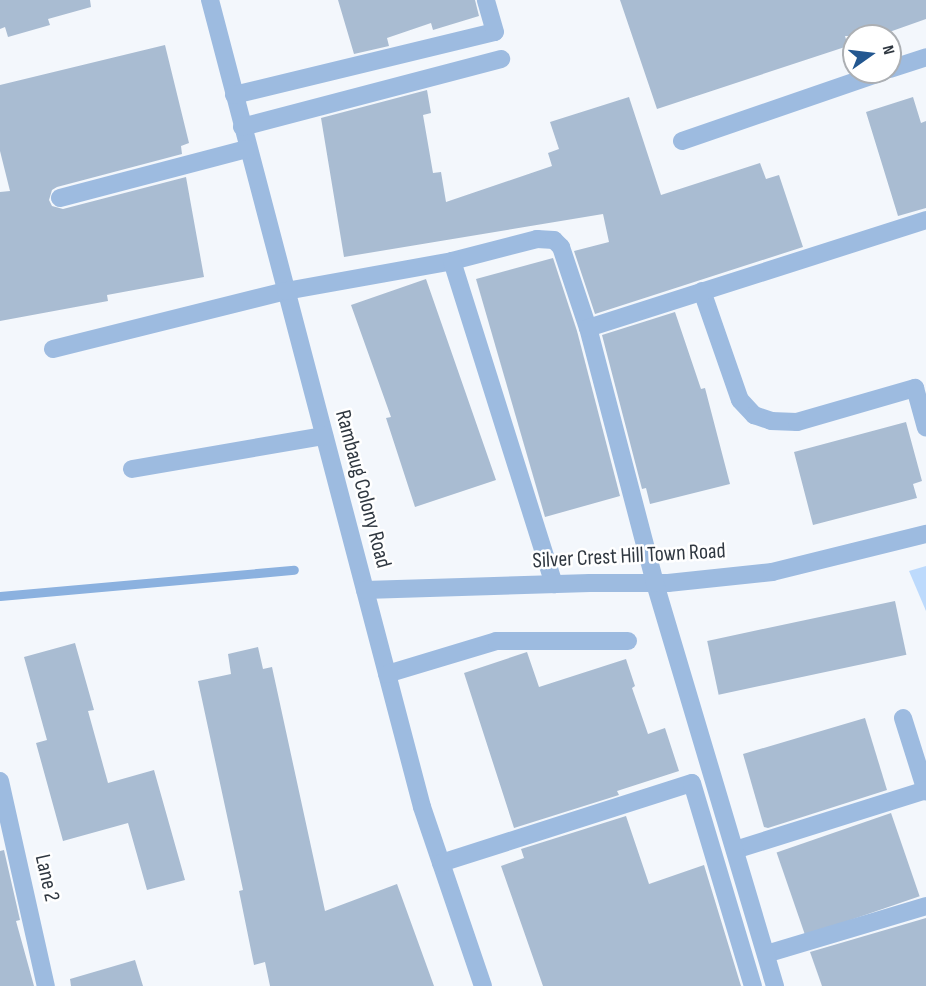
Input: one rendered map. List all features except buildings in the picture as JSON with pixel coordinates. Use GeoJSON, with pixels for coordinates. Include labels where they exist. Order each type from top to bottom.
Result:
{"type":"FeatureCollection","features":[{"type":"Feature","properties":{"kind":"street","name":"Rambaug Colony Road"},"geometry":{"type":"LineString","coordinates":[[210,0],[247,148],[423,807],[483,986]]}},
{"type":"Feature","properties":{"kind":"street"},"geometry":{"type":"LineString","coordinates":[[234,95],[495,32],[486,0]]}},
{"type":"Feature","properties":{"kind":"street"},"geometry":{"type":"LineString","coordinates":[[902,65],[926,57]]}},
{"type":"Feature","properties":{"kind":"street"},"geometry":{"type":"LineString","coordinates":[[242,127],[501,59]]}},
{"type":"Feature","properties":{"kind":"street"},"geometry":{"type":"LineString","coordinates":[[682,141],[847,84]]}},
{"type":"Feature","properties":{"kind":"street"},"geometry":{"type":"LineString","coordinates":[[60,198],[247,148]]}},
{"type":"Feature","properties":{"kind":"street"},"geometry":{"type":"LineString","coordinates":[[588,328],[925,224]]}},
{"type":"Feature","properties":{"kind":"street"},"geometry":{"type":"LineString","coordinates":[[53,348],[286,291],[452,261],[537,240],[554,240],[561,247],[588,328],[639,515],[655,583],[775,986]]}},
{"type":"Feature","properties":{"kind":"street"},"geometry":{"type":"LineString","coordinates":[[452,261],[554,584]]}},
{"type":"Feature","properties":{"kind":"street"},"geometry":{"type":"LineString","coordinates":[[702,291],[740,400],[754,415],[771,421],[797,422],[921,386],[926,428]]}},
{"type":"Feature","properties":{"kind":"street"},"geometry":{"type":"LineString","coordinates":[[132,470],[324,436]]}},
{"type":"Feature","properties":{"kind":"street","name":"Silver Crest Hill Town Road"},"geometry":{"type":"LineString","coordinates":[[365,590],[655,583],[772,572],[926,534]]}},
{"type":"Feature","properties":{"kind":"street"},"geometry":{"type":"LineString","coordinates":[[387,674],[496,641],[628,641]]}},
{"type":"Feature","properties":{"kind":"street"},"geometry":{"type":"LineString","coordinates":[[735,850],[926,790],[903,718]]}},
{"type":"Feature","properties":{"kind":"street","name":"Lane 2"},"geometry":{"type":"LineString","coordinates":[[0,781],[7,841],[46,986]]}},
{"type":"Feature","properties":{"kind":"street"},"geometry":{"type":"LineString","coordinates":[[441,863],[692,783],[753,986]]}},
{"type":"Feature","properties":{"kind":"street"},"geometry":{"type":"LineString","coordinates":[[766,954],[926,906]]}},
{"type":"Feature","properties":{"kind":"shaded area"},"geometry":{"type":"Polygon","coordinates":[[[926,566],[926,611],[909,571],[926,566]]]}},
{"type":"Feature","properties":{"kind":"waterway"},"geometry":{"type":"LineString","coordinates":[[0,596],[294,570]]}}]}
